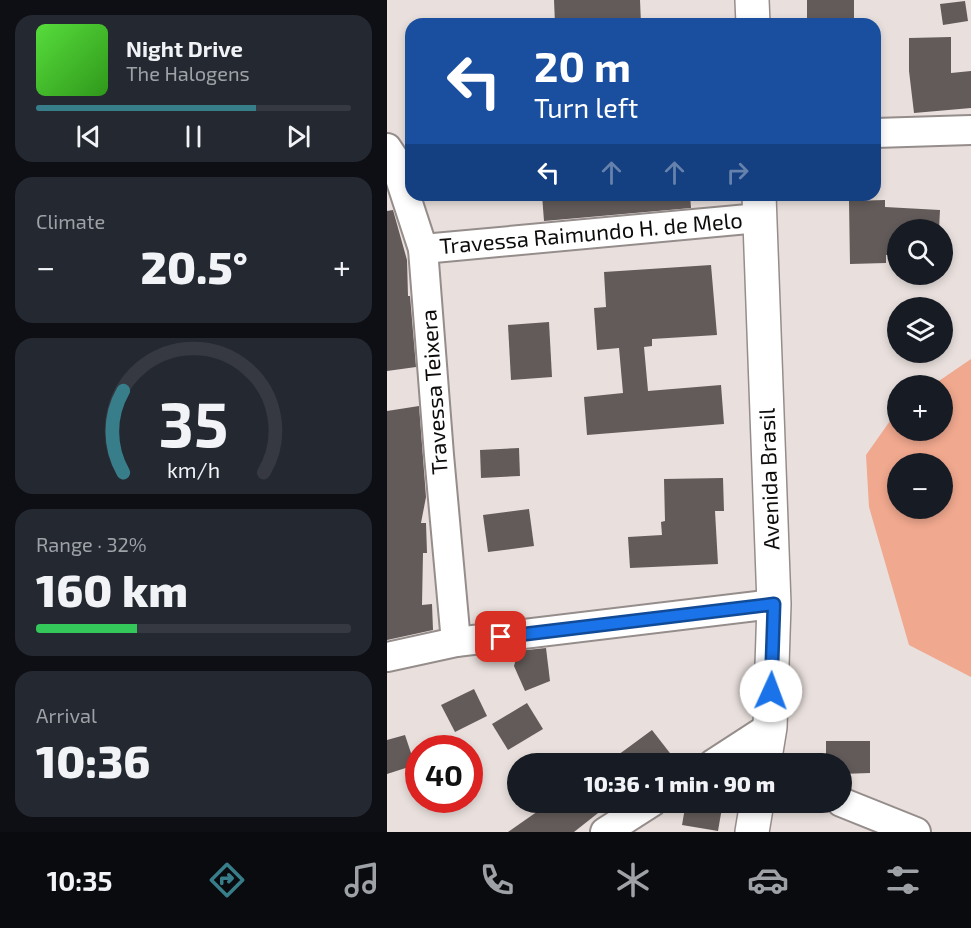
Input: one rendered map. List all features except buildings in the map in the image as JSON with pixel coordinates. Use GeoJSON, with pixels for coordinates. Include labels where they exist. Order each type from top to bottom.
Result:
{"type":"FeatureCollection","features":[{"type":"Feature","properties":{"kind":"street"},"geometry":{"type":"LineString","coordinates":[[752,0],[753,18]]}},
{"type":"Feature","properties":{"kind":"street"},"geometry":{"type":"LineString","coordinates":[[881,133],[971,130]]}},
{"type":"Feature","properties":{"kind":"street","name":"Travessa Teixera"},"geometry":{"type":"LineString","coordinates":[[387,148],[393,157],[405,194]]}},
{"type":"Feature","properties":{"kind":"street","name":"Travessa Teixera"},"geometry":{"type":"LineString","coordinates":[[407,201],[423,249],[456,642]]}},
{"type":"Feature","properties":{"kind":"street","name":"Travessa Raimundo H. de Melo"},"geometry":{"type":"LineString","coordinates":[[423,249],[759,206]]}},
{"type":"Feature","properties":{"kind":"street","name":"Avenida Brasil"},"geometry":{"type":"LineString","coordinates":[[759,206],[774,604],[770,727],[766,753]]}},
{"type":"Feature","properties":{"kind":"street"},"geometry":{"type":"LineString","coordinates":[[387,657],[456,642],[774,604]]}},
{"type":"Feature","properties":{"kind":"street"},"geometry":{"type":"LineString","coordinates":[[730,753],[770,727]]}},
{"type":"Feature","properties":{"kind":"street"},"geometry":{"type":"LineString","coordinates":[[852,806],[916,832]]}},
{"type":"Feature","properties":{"kind":"street"},"geometry":{"type":"LineString","coordinates":[[606,832],[635,813]]}},
{"type":"Feature","properties":{"kind":"street"},"geometry":{"type":"LineString","coordinates":[[752,832],[755,813]]}},
{"type":"Feature","properties":{"kind":"shaded area"},"geometry":{"type":"Polygon","coordinates":[[[971,359],[971,677],[909,645],[869,507],[866,455],[887,425],[887,441],[953,441],[953,375],[948,375],[971,359]]]}},
{"type":"Feature","properties":{"kind":"route"},"geometry":{"type":"LineString","coordinates":[[501,637],[774,604],[771,691]]}}]}
